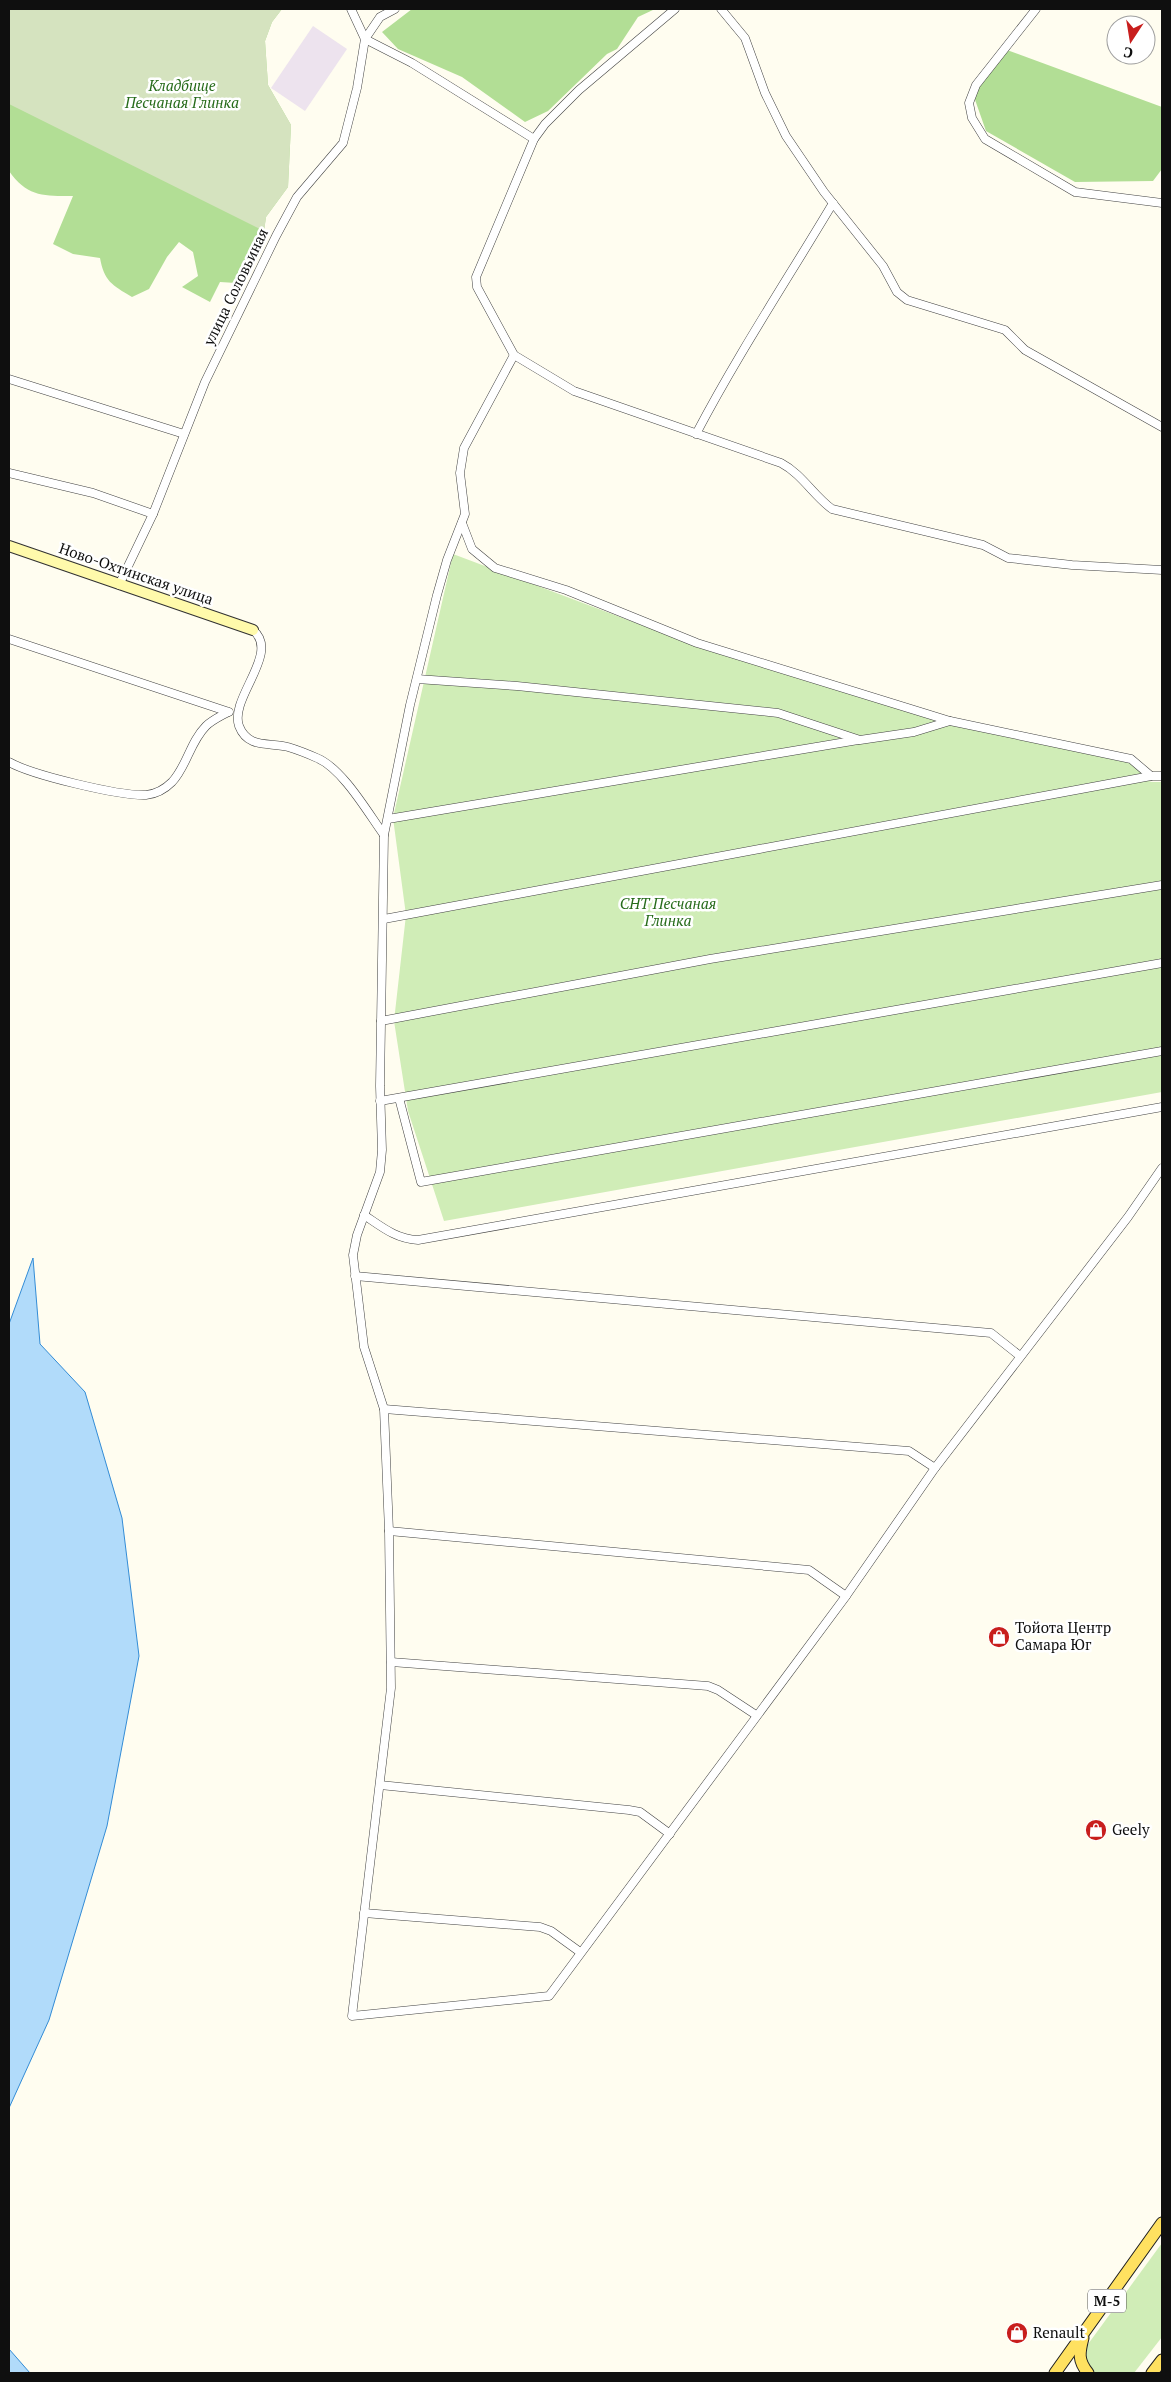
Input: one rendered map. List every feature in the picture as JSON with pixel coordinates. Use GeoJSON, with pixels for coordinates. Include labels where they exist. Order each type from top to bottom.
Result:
{"type":"FeatureCollection","features":[{"type":"Feature","properties":{"kind":"main road","name":"М-5"},"geometry":{"type":"LineString","coordinates":[[1054,2373],[1162,2223]]}},
{"type":"Feature","properties":{"kind":"main road"},"geometry":{"type":"LineString","coordinates":[[1085,2332],[1079,2353],[1081,2364],[1088,2373]]}},
{"type":"Feature","properties":{"kind":"main road"},"geometry":{"type":"LineString","coordinates":[[1152,2373],[1162,2360]]}},
{"type":"Feature","properties":{"kind":"street"},"geometry":{"type":"LineString","coordinates":[[351,9],[365,39],[412,63],[534,140]]}},
{"type":"Feature","properties":{"kind":"street"},"geometry":{"type":"LineString","coordinates":[[365,39],[380,17],[395,9]]}},
{"type":"Feature","properties":{"kind":"street"},"geometry":{"type":"LineString","coordinates":[[675,9],[579,90],[545,124],[534,140],[476,278],[477,288],[514,355],[574,391],[781,462],[793,469],[822,502],[832,510],[983,545],[1008,558],[1072,565],[1162,570]]}},
{"type":"Feature","properties":{"kind":"street"},"geometry":{"type":"LineString","coordinates":[[722,9],[745,38],[765,93],[786,136],[833,203],[883,266],[896,292],[907,300],[1005,330],[1025,350],[1162,427]]}},
{"type":"Feature","properties":{"kind":"street"},"geometry":{"type":"LineString","coordinates":[[1036,9],[976,85],[972,94],[969,103],[972,118],[985,139],[1075,192],[1162,203]]}},
{"type":"Feature","properties":{"kind":"street","name":"улица Соловьиная"},"geometry":{"type":"LineString","coordinates":[[120,585],[153,514],[205,382],[276,236],[297,197],[343,142],[357,88],[365,39]]}},
{"type":"Feature","properties":{"kind":"street"},"geometry":{"type":"LineString","coordinates":[[696,434],[728,373],[777,297],[833,203]]}},
{"type":"Feature","properties":{"kind":"street"},"geometry":{"type":"LineString","coordinates":[[514,355],[464,448],[460,473],[465,503],[462,523],[447,560],[410,704],[384,836],[380,1101],[382,1150],[380,1172],[364,1215],[353,1255],[354,1276],[364,1347],[384,1408],[389,1531],[391,1688],[352,2016],[549,1996],[846,1596],[935,1468],[1128,1217],[1162,1168]]}},
{"type":"Feature","properties":{"kind":"street"},"geometry":{"type":"LineString","coordinates":[[9,378],[184,434]]}},
{"type":"Feature","properties":{"kind":"street"},"geometry":{"type":"LineString","coordinates":[[9,473],[93,494],[153,514]]}},
{"type":"Feature","properties":{"kind":"street"},"geometry":{"type":"LineString","coordinates":[[462,523],[472,549],[495,568],[566,590],[697,643],[950,721],[1131,758],[1151,776]]}},
{"type":"Feature","properties":{"kind":"street","name":"Ново-Охтинская улица"},"geometry":{"type":"LineString","coordinates":[[9,546],[253,630]]}},
{"type":"Feature","properties":{"kind":"street"},"geometry":{"type":"LineString","coordinates":[[253,630],[261,640],[260,656],[238,712],[240,727],[253,742],[287,747],[320,759],[340,775],[384,836]]}},
{"type":"Feature","properties":{"kind":"street"},"geometry":{"type":"LineString","coordinates":[[9,639],[228,712],[238,712]]}},
{"type":"Feature","properties":{"kind":"street"},"geometry":{"type":"LineString","coordinates":[[417,679],[517,686],[778,714],[860,740]]}},
{"type":"Feature","properties":{"kind":"street"},"geometry":{"type":"LineString","coordinates":[[9,762],[73,782],[131,794],[147,795],[161,791],[173,781],[206,726],[228,712]]}},
{"type":"Feature","properties":{"kind":"street"},"geometry":{"type":"LineString","coordinates":[[388,819],[914,732],[950,721]]}},
{"type":"Feature","properties":{"kind":"street"},"geometry":{"type":"LineString","coordinates":[[384,919],[1151,776],[1162,776]]}},
{"type":"Feature","properties":{"kind":"street"},"geometry":{"type":"LineString","coordinates":[[382,1021],[710,959],[1162,884]]}},
{"type":"Feature","properties":{"kind":"street"},"geometry":{"type":"LineString","coordinates":[[380,1101],[1162,963]]}},
{"type":"Feature","properties":{"kind":"street"},"geometry":{"type":"LineString","coordinates":[[399,1098],[421,1182],[1162,1050]]}},
{"type":"Feature","properties":{"kind":"street"},"geometry":{"type":"LineString","coordinates":[[364,1215],[393,1234],[405,1239],[418,1240],[1162,1107]]}},
{"type":"Feature","properties":{"kind":"street"},"geometry":{"type":"LineString","coordinates":[[354,1276],[991,1333],[1020,1356]]}},
{"type":"Feature","properties":{"kind":"street"},"geometry":{"type":"LineString","coordinates":[[384,1408],[909,1451],[935,1468]]}},
{"type":"Feature","properties":{"kind":"street"},"geometry":{"type":"LineString","coordinates":[[389,1531],[809,1570],[846,1596]]}},
{"type":"Feature","properties":{"kind":"street"},"geometry":{"type":"LineString","coordinates":[[391,1662],[708,1686],[718,1690],[756,1715]]}},
{"type":"Feature","properties":{"kind":"street"},"geometry":{"type":"LineString","coordinates":[[380,1785],[629,1810],[640,1812],[670,1834]]}},
{"type":"Feature","properties":{"kind":"street"},"geometry":{"type":"LineString","coordinates":[[364,1913],[540,1927],[551,1931],[580,1952]]}},
{"type":"Feature","properties":{"kind":"shaded area"},"geometry":{"type":"Polygon","coordinates":[[[313,26],[347,49],[305,111],[271,88],[313,26]]]}},
{"type":"Feature","properties":{"kind":"green space","name":"Кладбище Песчаная Глинка"},"geometry":{"type":"Polygon","coordinates":[[[9,9],[282,9],[272,22],[265,41],[268,85],[291,125],[288,187],[266,217],[264,231],[249,250],[236,283],[220,282],[210,302],[182,287],[198,276],[193,252],[179,242],[167,257],[149,289],[132,297],[110,282],[104,272],[100,258],[73,254],[53,244],[73,196],[53,196],[37,193],[23,186],[9,171],[9,9]]]}},
{"type":"Feature","properties":{"kind":"green space","name":"Кладбище Песчаная Глинка"},"geometry":{"type":"Polygon","coordinates":[[[9,9],[282,9],[272,22],[265,41],[268,85],[291,125],[288,187],[266,217],[264,231],[9,104],[9,9]]]}},
{"type":"Feature","properties":{"kind":"green space"},"geometry":{"type":"Polygon","coordinates":[[[412,9],[655,9],[638,17],[617,49],[607,54],[548,111],[525,122],[462,77],[398,49],[382,32],[412,9]]]}},
{"type":"Feature","properties":{"kind":"green space"},"geometry":{"type":"Polygon","coordinates":[[[1007,50],[1162,107],[1162,169],[1153,181],[1075,182],[986,131],[973,94],[1007,50]]]}},
{"type":"Feature","properties":{"kind":"green space","name":"СНТ Песчаная Глинка"},"geometry":{"type":"Polygon","coordinates":[[[453,554],[697,646],[952,725],[1130,762],[1151,782],[1162,782],[1162,1092],[444,1221],[408,1111],[394,1021],[406,915],[393,818],[453,554]]]}},
{"type":"Feature","properties":{"kind":"green space"},"geometry":{"type":"Polygon","coordinates":[[[1162,2243],[1162,2337],[1134,2373],[1090,2373],[1083,2351],[1162,2243]]]}},
{"type":"Feature","properties":{"kind":"water"},"geometry":{"type":"Polygon","coordinates":[[[33,1258],[40,1344],[85,1392],[122,1518],[139,1656],[107,1826],[49,2020],[9,2108],[9,1324],[33,1258]]]}},
{"type":"Feature","properties":{"kind":"water"},"geometry":{"type":"Polygon","coordinates":[[[9,2349],[30,2373],[9,2373],[9,2349]]]}},
{"type":"Feature","properties":{"kind":"place","name":"Тойота Центр Самара Юг"},"geometry":{"type":"Point","coordinates":[999,1637]}},
{"type":"Feature","properties":{"kind":"place","name":"Geely"},"geometry":{"type":"Point","coordinates":[1096,1830]}},
{"type":"Feature","properties":{"kind":"place","name":"Renault"},"geometry":{"type":"Point","coordinates":[1017,2333]}}]}
